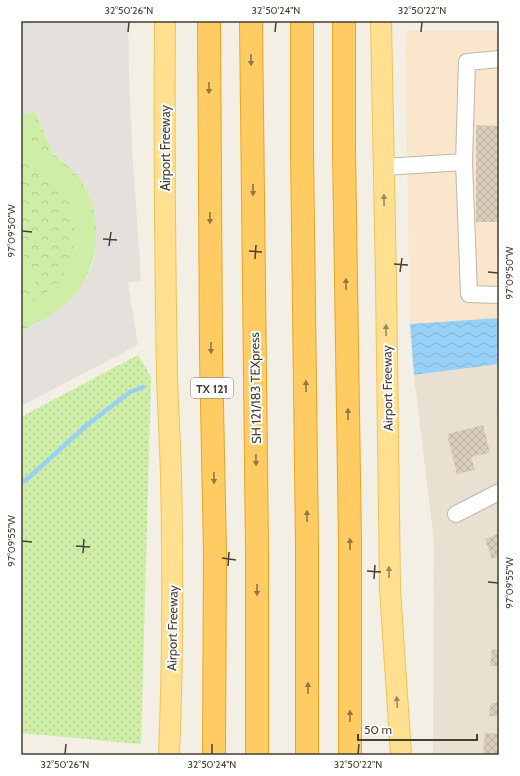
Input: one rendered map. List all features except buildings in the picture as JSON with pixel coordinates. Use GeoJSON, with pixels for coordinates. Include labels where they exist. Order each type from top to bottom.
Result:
{"type":"FeatureCollection","features":[{"type":"Feature","properties":{"kind":"highway","name":"TX 121"},"geometry":{"type":"LineString","coordinates":[[209,21],[211,347],[215,553],[214,755]]}},
{"type":"Feature","properties":{"kind":"highway","name":"SH 121/183 TEXpress"},"geometry":{"type":"LineString","coordinates":[[251,21],[257,550],[257,755]]}},
{"type":"Feature","properties":{"kind":"highway"},"geometry":{"type":"LineString","coordinates":[[302,21],[302,150],[308,545],[307,755]]}},
{"type":"Feature","properties":{"kind":"highway"},"geometry":{"type":"LineString","coordinates":[[344,21],[344,150],[350,543],[350,755]]}},
{"type":"Feature","properties":{"kind":"main road","name":"Airport Freeway"},"geometry":{"type":"LineString","coordinates":[[165,21],[165,255],[167,378],[171,472],[172,587],[169,755]]}},
{"type":"Feature","properties":{"kind":"main road","name":"Airport Freeway"},"geometry":{"type":"LineString","coordinates":[[381,21],[390,589],[401,755]]}},
{"type":"Feature","properties":{"kind":"street"},"geometry":{"type":"LineString","coordinates":[[499,60],[467,62],[464,162],[469,294],[499,295]]}},
{"type":"Feature","properties":{"kind":"street"},"geometry":{"type":"LineString","coordinates":[[384,167],[464,162]]}},
{"type":"Feature","properties":{"kind":"street"},"geometry":{"type":"LineString","coordinates":[[456,514],[499,492]]}},
{"type":"Feature","properties":{"kind":"shaded area"},"geometry":{"type":"Polygon","coordinates":[[[27,21],[128,21],[132,147],[141,280],[128,283],[138,345],[21,406],[21,331],[57,311],[76,293],[87,277],[92,265],[95,253],[96,232],[96,222],[92,202],[84,184],[76,174],[54,154],[35,111],[21,117],[21,24],[27,21]]]}},
{"type":"Feature","properties":{"kind":"shaded area"},"geometry":{"type":"Polygon","coordinates":[[[405,31],[499,31],[499,318],[410,324],[405,31]]]}},
{"type":"Feature","properties":{"kind":"shaded area"},"geometry":{"type":"Polygon","coordinates":[[[499,364],[499,755],[433,755],[434,542],[414,375],[499,364]]]}},
{"type":"Feature","properties":{"kind":"green space"},"geometry":{"type":"Polygon","coordinates":[[[35,110],[54,153],[80,179],[91,199],[97,231],[96,247],[86,277],[78,291],[68,303],[46,319],[21,331],[21,117],[35,110]]]}},
{"type":"Feature","properties":{"kind":"green space"},"geometry":{"type":"Polygon","coordinates":[[[33,116],[40,132],[21,141],[21,121],[33,116]]]}},
{"type":"Feature","properties":{"kind":"green space"},"geometry":{"type":"Polygon","coordinates":[[[21,143],[51,156],[66,168],[78,182],[87,198],[95,232],[94,250],[89,267],[81,283],[70,298],[53,312],[21,328],[21,307],[47,291],[57,283],[65,272],[74,244],[75,228],[72,213],[67,200],[59,187],[36,167],[21,161],[21,143]]]}},
{"type":"Feature","properties":{"kind":"green space"},"geometry":{"type":"Polygon","coordinates":[[[21,248],[37,282],[21,290],[21,248]]]}},
{"type":"Feature","properties":{"kind":"green space"},"geometry":{"type":"Polygon","coordinates":[[[138,355],[151,377],[141,744],[21,733],[21,417],[138,355]]]}},
{"type":"Feature","properties":{"kind":"water"},"geometry":{"type":"Polygon","coordinates":[[[499,318],[499,364],[414,375],[410,324],[499,318]]]}},
{"type":"Feature","properties":{"kind":"waterway"},"geometry":{"type":"LineString","coordinates":[[21,482],[26,480],[87,425],[130,392],[143,387]]}}]}
